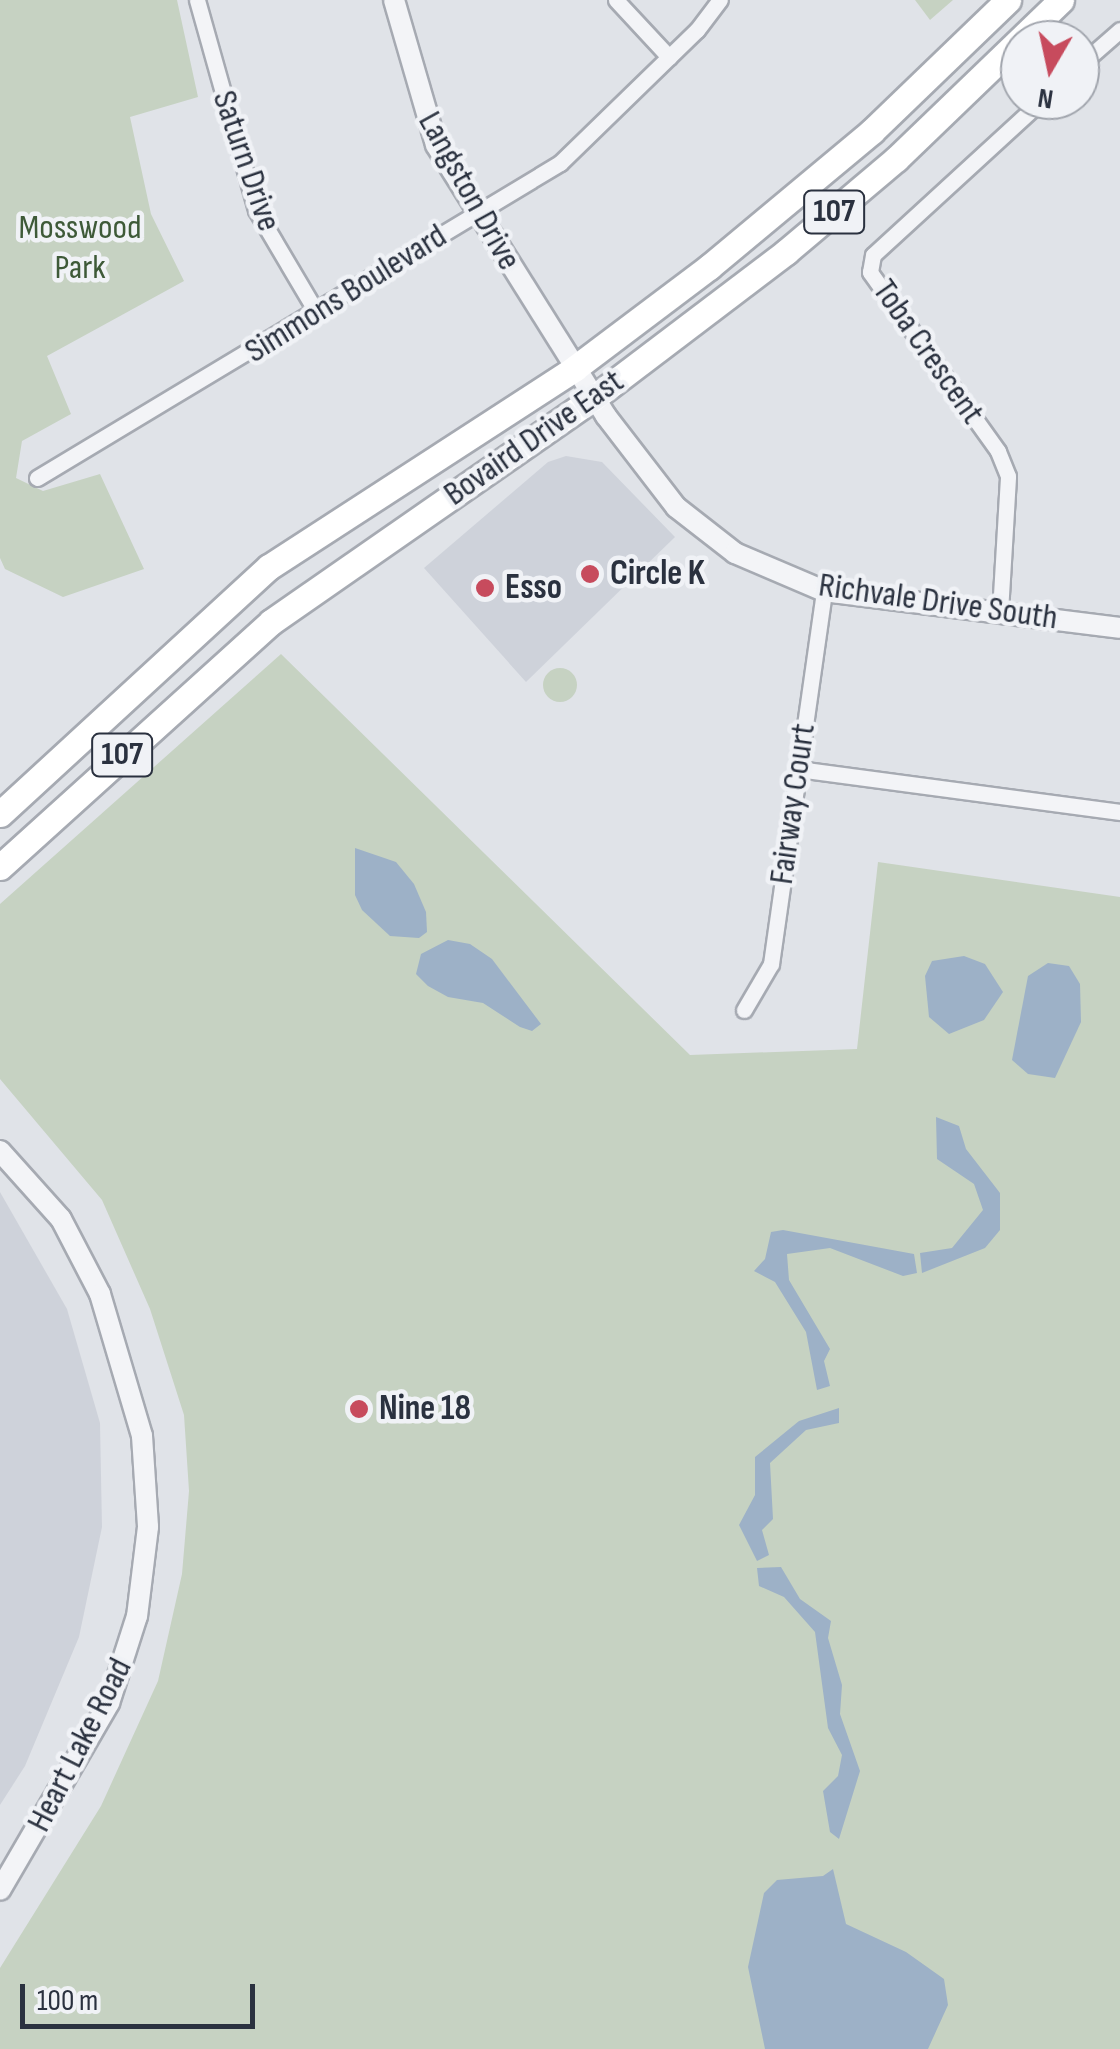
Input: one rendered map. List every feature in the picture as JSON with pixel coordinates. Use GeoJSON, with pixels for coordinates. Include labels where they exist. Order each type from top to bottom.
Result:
{"type":"FeatureCollection","features":[{"type":"Feature","properties":{"kind":"main road","name":"Bovaird Drive East"},"geometry":{"type":"LineString","coordinates":[[0,814],[269,567],[575,368],[872,131],[1008,0]]}},
{"type":"Feature","properties":{"kind":"main road","name":"Bovaird Drive East"},"geometry":{"type":"LineString","coordinates":[[0,867],[270,622],[595,397],[800,240],[1062,0]]}},
{"type":"Feature","properties":{"kind":"street","name":"Saturn Drive"},"geometry":{"type":"LineString","coordinates":[[198,0],[256,210],[317,313]]}},
{"type":"Feature","properties":{"kind":"street","name":"Langston Drive"},"geometry":{"type":"LineString","coordinates":[[394,0],[422,112],[477,212],[595,397]]}},
{"type":"Feature","properties":{"kind":"street"},"geometry":{"type":"LineString","coordinates":[[616,0],[670,58]]}},
{"type":"Feature","properties":{"kind":"street","name":"Simmons Boulevard"},"geometry":{"type":"LineString","coordinates":[[37,478],[317,313],[560,163],[670,58],[720,0]]}},
{"type":"Feature","properties":{"kind":"street"},"geometry":{"type":"LineString","coordinates":[[1100,48],[1120,30]]}},
{"type":"Feature","properties":{"kind":"street","name":"Toba Crescent"},"geometry":{"type":"LineString","coordinates":[[1000,612],[1008,476],[998,451],[870,272],[873,256],[1020,120]]}},
{"type":"Feature","properties":{"kind":"street","name":"Richvale Drive South"},"geometry":{"type":"LineString","coordinates":[[595,397],[641,468],[707,533],[768,570],[824,591],[1120,628]]}},
{"type":"Feature","properties":{"kind":"street","name":"Fairway Court"},"geometry":{"type":"LineString","coordinates":[[744,1010],[771,964],[824,591]]}},
{"type":"Feature","properties":{"kind":"street"},"geometry":{"type":"LineString","coordinates":[[798,769],[1120,812]]}},
{"type":"Feature","properties":{"kind":"street","name":"Heart Lake Road"},"geometry":{"type":"LineString","coordinates":[[0,1151],[62,1219],[100,1294],[142,1436],[148,1526],[137,1616],[109,1703],[0,1890]]}},
{"type":"Feature","properties":{"kind":"shaded area"},"geometry":{"type":"Polygon","coordinates":[[[566,456],[602,462],[675,537],[526,682],[424,568],[548,462],[566,456]]]}},
{"type":"Feature","properties":{"kind":"shaded area"},"geometry":{"type":"Polygon","coordinates":[[[0,1192],[67,1309],[100,1423],[102,1527],[79,1637],[25,1766],[0,1805],[0,1192]]]}},
{"type":"Feature","properties":{"kind":"green space","name":"Mosswood Park"},"geometry":{"type":"Polygon","coordinates":[[[0,0],[177,0],[198,97],[130,117],[151,214],[184,281],[47,356],[71,414],[22,441],[16,478],[43,491],[100,474],[144,569],[63,597],[5,569],[0,558],[0,0]]]}},
{"type":"Feature","properties":{"kind":"green space"},"geometry":{"type":"Polygon","coordinates":[[[915,0],[953,0],[930,20],[915,0]]]}},
{"type":"Feature","properties":{"kind":"green space"},"geometry":{"type":"Polygon","coordinates":[[[281,654],[690,1055],[857,1049],[878,862],[1120,897],[1120,2049],[0,2049],[0,1968],[101,1806],[158,1681],[182,1574],[189,1491],[184,1415],[150,1309],[102,1200],[0,1079],[0,904],[281,654]]]}},
{"type":"Feature","properties":{"kind":"green space"},"geometry":{"type":"Polygon","coordinates":[[[560,668],[572,673],[577,685],[572,697],[560,702],[548,697],[543,685],[548,673],[560,668]]]}},
{"type":"Feature","properties":{"kind":"water"},"geometry":{"type":"Polygon","coordinates":[[[355,848],[396,862],[414,884],[426,912],[427,932],[419,938],[390,936],[362,910],[355,895],[355,848]]]}},
{"type":"Feature","properties":{"kind":"water"},"geometry":{"type":"Polygon","coordinates":[[[448,940],[470,944],[492,959],[541,1024],[532,1031],[520,1027],[483,1003],[448,997],[428,986],[416,974],[421,954],[448,940]]]}},
{"type":"Feature","properties":{"kind":"water"},"geometry":{"type":"Polygon","coordinates":[[[964,956],[985,964],[1003,992],[984,1020],[949,1034],[929,1017],[925,976],[932,961],[964,956]]]}},
{"type":"Feature","properties":{"kind":"water"},"geometry":{"type":"Polygon","coordinates":[[[1048,963],[1069,966],[1080,984],[1081,1022],[1055,1078],[1028,1074],[1012,1060],[1028,976],[1048,963]]]}},
{"type":"Feature","properties":{"kind":"water"},"geometry":{"type":"Polygon","coordinates":[[[936,1117],[959,1126],[966,1149],[1000,1193],[1000,1230],[985,1248],[922,1273],[920,1253],[952,1248],[983,1210],[974,1184],[937,1159],[936,1117]]]}},
{"type":"Feature","properties":{"kind":"water"},"geometry":{"type":"Polygon","coordinates":[[[783,1230],[914,1254],[917,1273],[903,1276],[830,1248],[787,1254],[789,1280],[830,1349],[824,1361],[830,1386],[817,1390],[806,1332],[775,1282],[754,1271],[765,1259],[771,1232],[783,1230]]]}},
{"type":"Feature","properties":{"kind":"water"},"geometry":{"type":"Polygon","coordinates":[[[839,1408],[839,1423],[806,1430],[770,1463],[773,1519],[762,1530],[769,1555],[757,1561],[739,1525],[755,1495],[755,1457],[799,1421],[839,1408]]]}},
{"type":"Feature","properties":{"kind":"water"},"geometry":{"type":"Polygon","coordinates":[[[781,1567],[800,1599],[831,1621],[828,1638],[842,1685],[840,1714],[860,1771],[839,1839],[830,1832],[823,1791],[838,1776],[842,1755],[828,1728],[815,1632],[784,1597],[759,1586],[757,1568],[781,1567]]]}},
{"type":"Feature","properties":{"kind":"water"},"geometry":{"type":"Polygon","coordinates":[[[833,1869],[846,1924],[906,1952],[944,1979],[948,2005],[928,2049],[765,2049],[748,1967],[764,1893],[777,1880],[823,1876],[833,1869]]]}},
{"type":"Feature","properties":{"kind":"place","name":"Circle K"},"geometry":{"type":"Point","coordinates":[590,574]}},
{"type":"Feature","properties":{"kind":"place","name":"Esso"},"geometry":{"type":"Point","coordinates":[485,588]}},
{"type":"Feature","properties":{"kind":"place","name":"Nine 18"},"geometry":{"type":"Point","coordinates":[359,1409]}}]}
